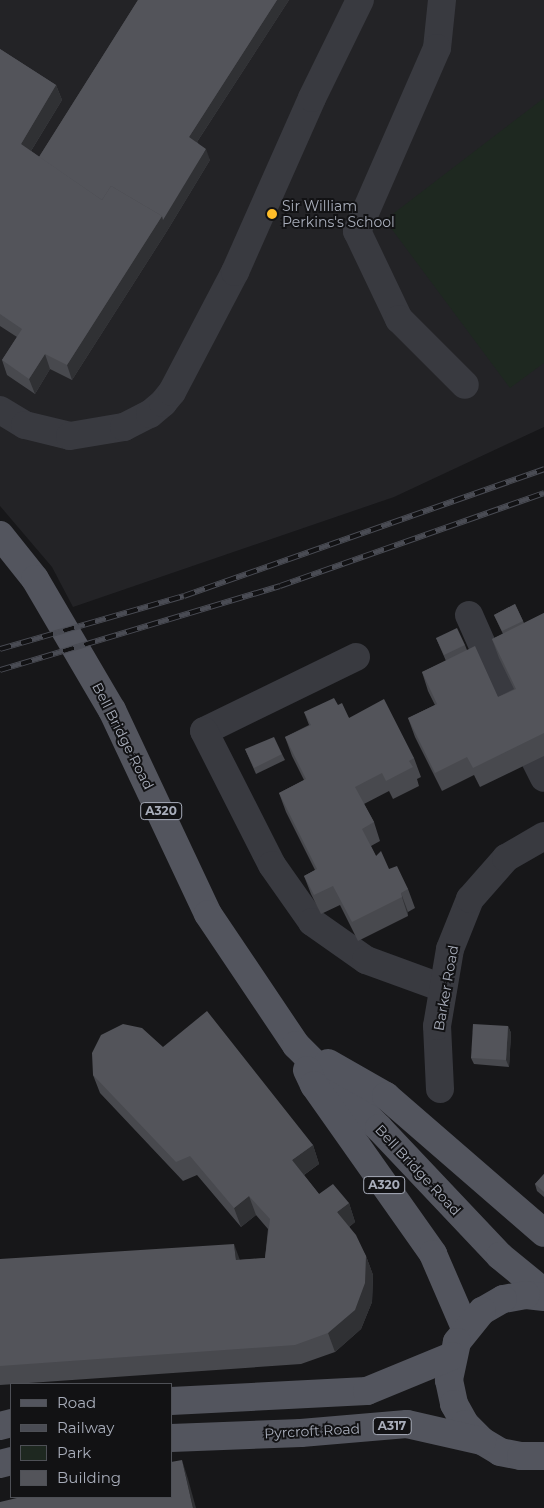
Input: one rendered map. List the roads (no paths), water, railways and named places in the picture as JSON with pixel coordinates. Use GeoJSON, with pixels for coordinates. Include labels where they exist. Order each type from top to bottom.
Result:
{"type":"FeatureCollection","features":[{"type":"Feature","properties":{"kind":"main road","name":"Bell Bridge Road"},"geometry":{"type":"LineString","coordinates":[[0,535],[35,578],[112,710],[208,914],[296,1045],[314,1085],[433,1254],[465,1328]]}},
{"type":"Feature","properties":{"kind":"main road","name":"Bell Bridge Road"},"geometry":{"type":"LineString","coordinates":[[296,1045],[380,1128],[500,1256],[544,1292]]}},
{"type":"Feature","properties":{"kind":"main road","name":"A320"},"geometry":{"type":"LineString","coordinates":[[296,1045],[386,1096],[544,1233]]}},
{"type":"Feature","properties":{"kind":"main road"},"geometry":{"type":"LineString","coordinates":[[544,1297],[526,1295],[503,1299],[482,1311],[465,1328],[452,1356],[450,1380],[454,1404],[465,1424],[482,1441],[500,1452],[544,1457]]}},
{"type":"Feature","properties":{"kind":"main road"},"geometry":{"type":"LineString","coordinates":[[172,1401],[301,1397],[367,1391],[452,1356]]}},
{"type":"Feature","properties":{"kind":"main road","name":"Pyrcroft Road"},"geometry":{"type":"LineString","coordinates":[[172,1438],[301,1433],[407,1424],[482,1441]]}},
{"type":"Feature","properties":{"kind":"street"},"geometry":{"type":"LineString","coordinates":[[0,410],[25,425],[70,436],[124,427],[150,414],[163,403],[172,392],[235,272],[312,98],[360,0]]}},
{"type":"Feature","properties":{"kind":"street"},"geometry":{"type":"LineString","coordinates":[[442,0],[437,48],[357,231],[399,319],[465,385]]}},
{"type":"Feature","properties":{"kind":"street"},"geometry":{"type":"LineString","coordinates":[[470,615],[512,712]]}},
{"type":"Feature","properties":{"kind":"street"},"geometry":{"type":"LineString","coordinates":[[356,658],[204,731],[272,865],[312,922],[366,960],[443,988]]}},
{"type":"Feature","properties":{"kind":"street","name":"Barker Road"},"geometry":{"type":"LineString","coordinates":[[440,1089],[437,1026],[443,988],[450,949],[470,899],[506,858],[544,836]]}},
{"type":"Feature","properties":{"kind":"railway"},"geometry":{"type":"LineString","coordinates":[[0,649],[184,596],[544,469]]}},
{"type":"Feature","properties":{"kind":"railway"},"geometry":{"type":"LineString","coordinates":[[0,670],[280,586],[544,493]]}},
{"type":"Feature","properties":{"kind":"place","name":"Sir William Perkins's School"},"geometry":{"type":"Point","coordinates":[272,214]}}]}
